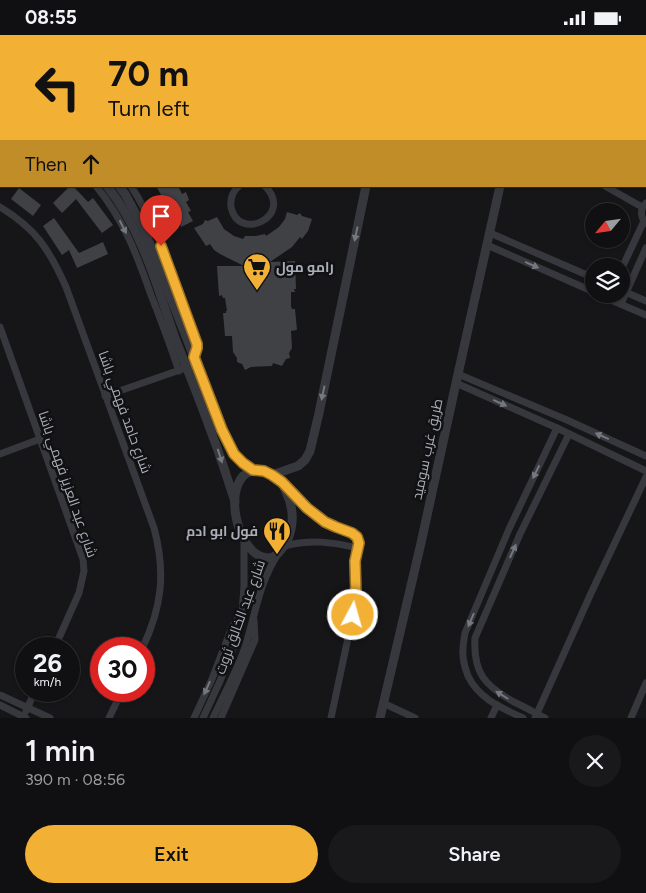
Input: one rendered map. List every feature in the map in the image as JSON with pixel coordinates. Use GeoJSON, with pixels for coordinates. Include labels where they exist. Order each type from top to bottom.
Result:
{"type":"FeatureCollection","features":[{"type":"Feature","properties":{"kind":"street"},"geometry":{"type":"LineString","coordinates":[[97,187],[114,209],[140,251]]}},
{"type":"Feature","properties":{"kind":"street"},"geometry":{"type":"LineString","coordinates":[[108,187],[131,223],[183,369],[213,434],[235,501]]}},
{"type":"Feature","properties":{"kind":"street"},"geometry":{"type":"LineString","coordinates":[[120,187],[144,229],[182,316]]}},
{"type":"Feature","properties":{"kind":"street"},"geometry":{"type":"LineString","coordinates":[[133,187],[145,208],[157,237],[195,360],[226,439],[234,454],[253,470],[264,471],[272,475],[282,482],[316,516],[336,527],[355,534],[358,540],[355,561],[355,605],[331,718]]}},
{"type":"Feature","properties":{"kind":"street"},"geometry":{"type":"LineString","coordinates":[[238,187],[232,195],[231,208],[238,219],[250,225],[263,222],[272,212],[273,198],[266,187]]}},
{"type":"Feature","properties":{"kind":"street"},"geometry":{"type":"LineString","coordinates":[[272,475],[298,466],[310,451],[366,187]]}},
{"type":"Feature","properties":{"kind":"street","name":"طريق غرب سوميد"},"geometry":{"type":"LineString","coordinates":[[380,718],[500,187]]}},
{"type":"Feature","properties":{"kind":"street"},"geometry":{"type":"LineString","coordinates":[[608,187],[644,205],[641,214],[645,222],[627,258]]}},
{"type":"Feature","properties":{"kind":"street","name":"شارع حامد فهمي باشا"},"geometry":{"type":"LineString","coordinates":[[0,207],[32,231],[54,261],[66,287],[154,528],[161,574],[158,609],[147,637]]}},
{"type":"Feature","properties":{"kind":"street"},"geometry":{"type":"LineString","coordinates":[[490,233],[585,275]]}},
{"type":"Feature","properties":{"kind":"street"},"geometry":{"type":"LineString","coordinates":[[487,245],[585,288]]}},
{"type":"Feature","properties":{"kind":"street"},"geometry":{"type":"LineString","coordinates":[[630,280],[646,248]]}},
{"type":"Feature","properties":{"kind":"street"},"geometry":{"type":"LineString","coordinates":[[630,294],[646,301]]}},
{"type":"Feature","properties":{"kind":"street"},"geometry":{"type":"LineString","coordinates":[[621,304],[646,315]]}},
{"type":"Feature","properties":{"kind":"street","name":"شارع عبد العزيز فهمي باشا"},"geometry":{"type":"LineString","coordinates":[[0,327],[83,559],[84,571],[79,593],[59,637]]}},
{"type":"Feature","properties":{"kind":"street"},"geometry":{"type":"LineString","coordinates":[[105,396],[183,369],[195,360]]}},
{"type":"Feature","properties":{"kind":"street"},"geometry":{"type":"LineString","coordinates":[[458,374],[646,456]]}},
{"type":"Feature","properties":{"kind":"street"},"geometry":{"type":"LineString","coordinates":[[456,383],[646,471]]}},
{"type":"Feature","properties":{"kind":"street"},"geometry":{"type":"LineString","coordinates":[[545,718],[536,716],[490,687],[476,665],[474,651],[475,638],[567,421]]}},
{"type":"Feature","properties":{"kind":"street"},"geometry":{"type":"LineString","coordinates":[[523,718],[482,696],[471,683],[464,667],[462,650],[465,633],[509,529],[563,431]]}},
{"type":"Feature","properties":{"kind":"street"},"geometry":{"type":"LineString","coordinates":[[0,454],[40,439]]}},
{"type":"Feature","properties":{"kind":"street"},"geometry":{"type":"LineString","coordinates":[[253,470],[244,475],[238,486],[235,501],[236,519],[244,540],[250,549],[260,557],[270,558],[282,549],[304,542],[319,541],[358,548]]}},
{"type":"Feature","properties":{"kind":"street"},"geometry":{"type":"LineString","coordinates":[[536,716],[646,477]]}},
{"type":"Feature","properties":{"kind":"street"},"geometry":{"type":"LineString","coordinates":[[282,482],[291,503],[292,514],[292,528],[282,549]]}},
{"type":"Feature","properties":{"kind":"street"},"geometry":{"type":"LineString","coordinates":[[509,529],[520,534]]}},
{"type":"Feature","properties":{"kind":"street","name":"شارع عبد الخالق ثروت"},"geometry":{"type":"LineString","coordinates":[[203,718],[236,642],[242,612],[244,587],[244,540]]}},
{"type":"Feature","properties":{"kind":"street","name":"شارع عبد الخالق ثروت"},"geometry":{"type":"LineString","coordinates":[[213,718],[245,645],[263,582],[269,568],[282,549]]}},
{"type":"Feature","properties":{"kind":"street"},"geometry":{"type":"LineString","coordinates":[[194,718],[212,679],[232,627],[242,612]]}},
{"type":"Feature","properties":{"kind":"street"},"geometry":{"type":"LineString","coordinates":[[221,718],[255,640],[254,615]]}},
{"type":"Feature","properties":{"kind":"street"},"geometry":{"type":"LineString","coordinates":[[631,718],[646,683]]}},
{"type":"Feature","properties":{"kind":"street"},"geometry":{"type":"LineString","coordinates":[[0,695],[50,718]]}},
{"type":"Feature","properties":{"kind":"street"},"geometry":{"type":"LineString","coordinates":[[0,705],[25,718],[30,702]]}},
{"type":"Feature","properties":{"kind":"street"},"geometry":{"type":"LineString","coordinates":[[109,718],[117,702]]}},
{"type":"Feature","properties":{"kind":"street"},"geometry":{"type":"LineString","coordinates":[[383,703],[415,718]]}},
{"type":"Feature","properties":{"kind":"street"},"geometry":{"type":"LineString","coordinates":[[491,718],[497,705]]}},
{"type":"Feature","properties":{"kind":"building"},"geometry":{"type":"Polygon","coordinates":[[[69,187],[74,187],[88,202],[93,198],[113,225],[102,233],[76,199],[62,213],[53,203],[69,187]]]}},
{"type":"Feature","properties":{"kind":"building"},"geometry":{"type":"Polygon","coordinates":[[[157,187],[178,187],[182,194],[186,192],[189,200],[186,202],[191,211],[188,212],[193,221],[181,227],[180,224],[176,225],[174,221],[172,222],[167,211],[164,212],[160,203],[164,200],[157,187]]]}},
{"type":"Feature","properties":{"kind":"building"},"geometry":{"type":"Polygon","coordinates":[[[19,188],[41,205],[33,216],[11,199],[19,188]]]}},
{"type":"Feature","properties":{"kind":"building","name":"رامو مول"},"geometry":{"type":"Polygon","coordinates":[[[287,212],[297,215],[300,213],[302,216],[312,219],[308,231],[302,239],[300,237],[292,247],[270,262],[295,261],[296,289],[294,289],[295,292],[291,292],[291,306],[292,309],[295,309],[297,330],[291,331],[292,348],[289,353],[290,358],[286,359],[282,366],[273,363],[272,366],[251,367],[245,370],[242,364],[237,362],[233,352],[232,336],[225,336],[223,313],[227,311],[225,298],[222,295],[219,296],[217,266],[244,266],[220,254],[210,244],[206,246],[194,228],[203,224],[205,220],[208,221],[217,217],[224,229],[234,236],[243,239],[245,236],[265,234],[266,236],[279,227],[285,219],[287,212]]]}},
{"type":"Feature","properties":{"kind":"building"},"geometry":{"type":"Polygon","coordinates":[[[54,218],[79,253],[103,242],[108,254],[77,268],[69,250],[62,255],[43,226],[54,218]]]}},
{"type":"Feature","properties":{"kind":"place","name":"رامو مول"},"geometry":{"type":"Point","coordinates":[257,291]}},
{"type":"Feature","properties":{"kind":"place","name":"فول ابو ادم"},"geometry":{"type":"Point","coordinates":[277,555]}},
{"type":"Feature","properties":{"kind":"route"},"geometry":{"type":"LineString","coordinates":[[161,246],[197,344],[194,357],[222,430],[234,454],[253,470],[264,471],[282,482],[316,516],[325,522],[355,534],[357,537],[359,543],[355,561],[356,595],[353,615]]}}]}
